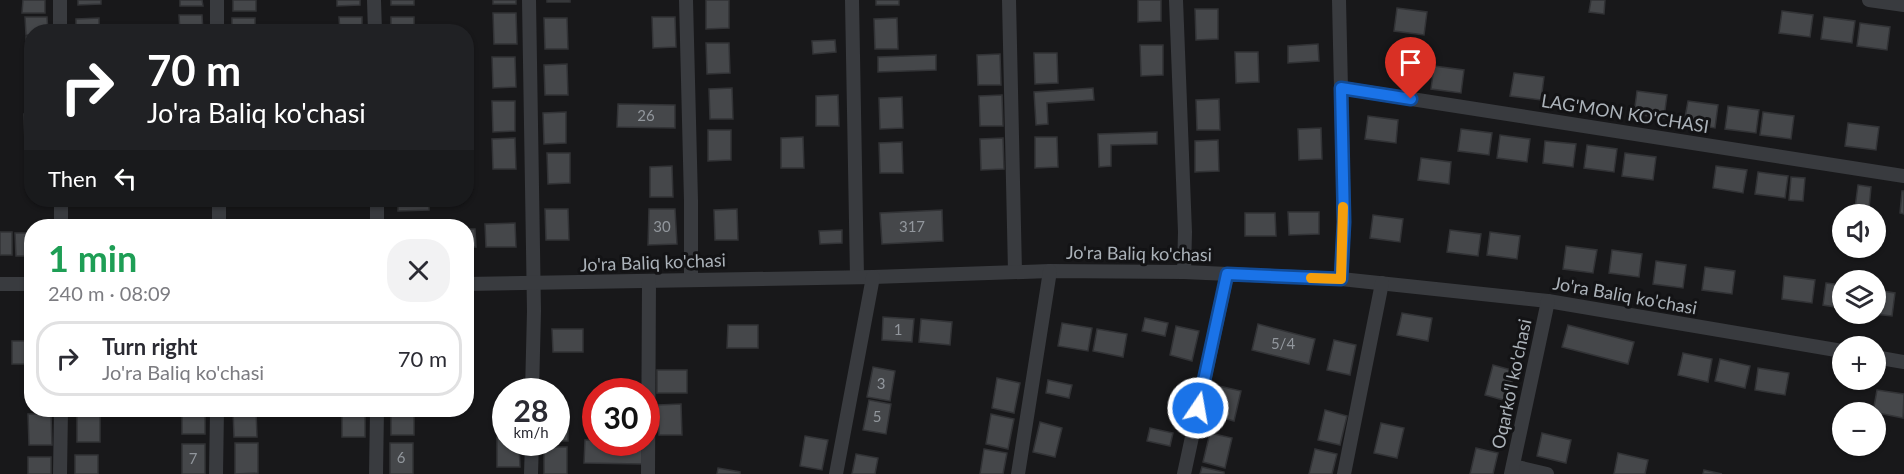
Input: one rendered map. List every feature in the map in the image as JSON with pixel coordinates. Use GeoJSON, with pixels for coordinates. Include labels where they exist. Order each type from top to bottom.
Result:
{"type":"FeatureCollection","features":[{"type":"Feature","properties":{"kind":"street"},"geometry":{"type":"LineString","coordinates":[[60,0],[60,24]]}},
{"type":"Feature","properties":{"kind":"street"},"geometry":{"type":"LineString","coordinates":[[217,0],[217,24]]}},
{"type":"Feature","properties":{"kind":"street"},"geometry":{"type":"LineString","coordinates":[[374,0],[375,24]]}},
{"type":"Feature","properties":{"kind":"street"},"geometry":{"type":"LineString","coordinates":[[529,0],[532,378]]}},
{"type":"Feature","properties":{"kind":"street"},"geometry":{"type":"LineString","coordinates":[[686,0],[691,280]]}},
{"type":"Feature","properties":{"kind":"street"},"geometry":{"type":"LineString","coordinates":[[852,0],[857,277]]}},
{"type":"Feature","properties":{"kind":"street"},"geometry":{"type":"LineString","coordinates":[[1009,0],[1016,272]]}},
{"type":"Feature","properties":{"kind":"street"},"geometry":{"type":"LineString","coordinates":[[1176,0],[1185,232],[1184,272]]}},
{"type":"Feature","properties":{"kind":"street"},"geometry":{"type":"LineString","coordinates":[[1339,0],[1344,222],[1341,279]]}},
{"type":"Feature","properties":{"kind":"street"},"geometry":{"type":"LineString","coordinates":[[1869,0],[1904,5]]}},
{"type":"Feature","properties":{"kind":"street","name":"LAG'MON KO'CHASI"},"geometry":{"type":"LineString","coordinates":[[1341,88],[1904,176]]}},
{"type":"Feature","properties":{"kind":"street"},"geometry":{"type":"LineString","coordinates":[[1018,474],[1050,270]]}},
{"type":"Feature","properties":{"kind":"street","name":"Jo'ra Baliq ko'chasi"},"geometry":{"type":"LineString","coordinates":[[474,284],[873,277],[1050,270],[1184,272],[1341,279],[1548,301],[1832,349]]}},
{"type":"Feature","properties":{"kind":"street"},"geometry":{"type":"LineString","coordinates":[[1184,474],[1227,274]]}},
{"type":"Feature","properties":{"kind":"street"},"geometry":{"type":"LineString","coordinates":[[836,474],[873,277]]}},
{"type":"Feature","properties":{"kind":"street"},"geometry":{"type":"LineString","coordinates":[[648,474],[649,281]]}},
{"type":"Feature","properties":{"kind":"street"},"geometry":{"type":"LineString","coordinates":[[1344,474],[1382,283]]}},
{"type":"Feature","properties":{"kind":"street"},"geometry":{"type":"LineString","coordinates":[[0,284],[24,284]]}},
{"type":"Feature","properties":{"kind":"street","name":"Oqarko'l ko'chasi"},"geometry":{"type":"LineString","coordinates":[[1512,470],[1548,301]]}},
{"type":"Feature","properties":{"kind":"street"},"geometry":{"type":"LineString","coordinates":[[1886,359],[1904,362]]}},
{"type":"Feature","properties":{"kind":"street"},"geometry":{"type":"LineString","coordinates":[[60,474],[61,417]]}},
{"type":"Feature","properties":{"kind":"street"},"geometry":{"type":"LineString","coordinates":[[216,474],[217,417]]}},
{"type":"Feature","properties":{"kind":"street"},"geometry":{"type":"LineString","coordinates":[[376,474],[377,417]]}},
{"type":"Feature","properties":{"kind":"street"},"geometry":{"type":"LineString","coordinates":[[531,474],[532,456]]}},
{"type":"Feature","properties":{"kind":"street"},"geometry":{"type":"LineString","coordinates":[[1512,470],[1547,474]]}},
{"type":"Feature","properties":{"kind":"building"},"geometry":{"type":"Polygon","coordinates":[[[23,0],[45,0],[45,13],[22,13],[23,0]]]}},
{"type":"Feature","properties":{"kind":"building"},"geometry":{"type":"Polygon","coordinates":[[[78,0],[101,0],[101,4],[78,5],[78,0]]]}},
{"type":"Feature","properties":{"kind":"building"},"geometry":{"type":"Polygon","coordinates":[[[180,0],[202,0],[203,6],[180,6],[180,0]]]}},
{"type":"Feature","properties":{"kind":"building"},"geometry":{"type":"Polygon","coordinates":[[[233,0],[256,0],[256,11],[233,11],[233,0]]]}},
{"type":"Feature","properties":{"kind":"building"},"geometry":{"type":"Polygon","coordinates":[[[337,0],[360,0],[360,5],[337,6],[337,0]]]}},
{"type":"Feature","properties":{"kind":"building"},"geometry":{"type":"Polygon","coordinates":[[[391,0],[414,0],[414,5],[391,5],[391,0]]]}},
{"type":"Feature","properties":{"kind":"building"},"geometry":{"type":"Polygon","coordinates":[[[493,0],[516,0],[516,4],[493,4],[493,0]]]}},
{"type":"Feature","properties":{"kind":"building"},"geometry":{"type":"Polygon","coordinates":[[[547,0],[570,0],[570,2],[547,2],[547,0]]]}},
{"type":"Feature","properties":{"kind":"building"},"geometry":{"type":"Polygon","coordinates":[[[706,0],[729,0],[729,28],[706,29],[706,0]]]}},
{"type":"Feature","properties":{"kind":"building"},"geometry":{"type":"Polygon","coordinates":[[[876,0],[899,0],[899,5],[876,5],[876,0]]]}},
{"type":"Feature","properties":{"kind":"building"},"geometry":{"type":"Polygon","coordinates":[[[1138,0],[1161,0],[1161,21],[1138,22],[1138,0]]]}},
{"type":"Feature","properties":{"kind":"building"},"geometry":{"type":"Polygon","coordinates":[[[1591,0],[1605,0],[1604,14],[1589,12],[1591,0]]]}},
{"type":"Feature","properties":{"kind":"building"},"geometry":{"type":"Polygon","coordinates":[[[1397,8],[1427,12],[1424,35],[1394,31],[1397,8]]]}},
{"type":"Feature","properties":{"kind":"building"},"geometry":{"type":"Polygon","coordinates":[[[1195,9],[1218,9],[1218,39],[1196,40],[1195,9]]]}},
{"type":"Feature","properties":{"kind":"building"},"geometry":{"type":"Polygon","coordinates":[[[1782,11],[1813,15],[1810,37],[1779,33],[1782,11]]]}},
{"type":"Feature","properties":{"kind":"building"},"geometry":{"type":"Polygon","coordinates":[[[493,13],[516,13],[517,44],[494,44],[493,13]]]}},
{"type":"Feature","properties":{"kind":"building"},"geometry":{"type":"Polygon","coordinates":[[[179,15],[202,15],[203,24],[180,24],[179,15]]]}},
{"type":"Feature","properties":{"kind":"building"},"geometry":{"type":"Polygon","coordinates":[[[25,17],[47,17],[47,24],[25,24],[25,17]]]}},
{"type":"Feature","properties":{"kind":"building"},"geometry":{"type":"Polygon","coordinates":[[[339,17],[362,17],[362,24],[339,24],[339,17]]]}},
{"type":"Feature","properties":{"kind":"building"},"geometry":{"type":"Polygon","coordinates":[[[391,17],[414,17],[414,24],[391,24],[391,17]]]}},
{"type":"Feature","properties":{"kind":"building"},"geometry":{"type":"Polygon","coordinates":[[[652,17],[675,17],[676,47],[653,48],[652,17]]]}},
{"type":"Feature","properties":{"kind":"building"},"geometry":{"type":"Polygon","coordinates":[[[1824,17],[1855,21],[1852,43],[1821,39],[1824,17]]]}},
{"type":"Feature","properties":{"kind":"building"},"geometry":{"type":"Polygon","coordinates":[[[99,18],[99,24],[76,24],[76,19],[99,18]]]}},
{"type":"Feature","properties":{"kind":"building"},"geometry":{"type":"Polygon","coordinates":[[[232,18],[255,18],[255,24],[232,24],[232,18]]]}},
{"type":"Feature","properties":{"kind":"building"},"geometry":{"type":"Polygon","coordinates":[[[544,18],[567,18],[568,49],[545,49],[544,18]]]}},
{"type":"Feature","properties":{"kind":"building"},"geometry":{"type":"Polygon","coordinates":[[[897,18],[898,49],[875,49],[874,19],[897,18]]]}},
{"type":"Feature","properties":{"kind":"building"},"geometry":{"type":"Polygon","coordinates":[[[1860,23],[1890,27],[1887,50],[1857,46],[1860,23]]]}},
{"type":"Feature","properties":{"kind":"building"},"geometry":{"type":"Polygon","coordinates":[[[835,40],[836,52],[813,54],[812,41],[835,40]]]}},
{"type":"Feature","properties":{"kind":"building"},"geometry":{"type":"Polygon","coordinates":[[[706,43],[729,43],[730,73],[707,74],[706,43]]]}},
{"type":"Feature","properties":{"kind":"building"},"geometry":{"type":"Polygon","coordinates":[[[1318,44],[1319,61],[1288,63],[1288,46],[1318,44]]]}},
{"type":"Feature","properties":{"kind":"building"},"geometry":{"type":"Polygon","coordinates":[[[1140,45],[1163,45],[1163,75],[1141,76],[1140,45]]]}},
{"type":"Feature","properties":{"kind":"building"},"geometry":{"type":"Polygon","coordinates":[[[1235,52],[1258,52],[1259,82],[1236,83],[1235,52]]]}},
{"type":"Feature","properties":{"kind":"building"},"geometry":{"type":"Polygon","coordinates":[[[1034,53],[1057,53],[1058,83],[1035,84],[1034,53]]]}},
{"type":"Feature","properties":{"kind":"building"},"geometry":{"type":"Polygon","coordinates":[[[1000,54],[1001,85],[978,85],[977,55],[1000,54]]]}},
{"type":"Feature","properties":{"kind":"building"},"geometry":{"type":"Polygon","coordinates":[[[936,55],[936,70],[878,72],[878,57],[936,55]]]}},
{"type":"Feature","properties":{"kind":"building"},"geometry":{"type":"Polygon","coordinates":[[[492,57],[515,57],[516,87],[493,88],[492,57]]]}},
{"type":"Feature","properties":{"kind":"building"},"geometry":{"type":"Polygon","coordinates":[[[567,64],[568,95],[545,95],[544,65],[567,64]]]}},
{"type":"Feature","properties":{"kind":"building"},"geometry":{"type":"Polygon","coordinates":[[[1434,66],[1464,70],[1461,93],[1431,89],[1434,66]]]}},
{"type":"Feature","properties":{"kind":"building"},"geometry":{"type":"Polygon","coordinates":[[[1514,73],[1544,77],[1541,100],[1510,96],[1514,73]]]}},
{"type":"Feature","properties":{"kind":"building"},"geometry":{"type":"Polygon","coordinates":[[[732,88],[733,119],[710,119],[709,89],[732,88]]]}},
{"type":"Feature","properties":{"kind":"building"},"geometry":{"type":"Polygon","coordinates":[[[1093,88],[1094,100],[1047,103],[1048,124],[1036,125],[1034,92],[1093,88]]]}},
{"type":"Feature","properties":{"kind":"building"},"geometry":{"type":"Polygon","coordinates":[[[1637,91],[1667,95],[1664,118],[1634,114],[1637,91]]]}},
{"type":"Feature","properties":{"kind":"building"},"geometry":{"type":"Polygon","coordinates":[[[838,95],[839,126],[816,126],[816,96],[838,95]]]}},
{"type":"Feature","properties":{"kind":"building"},"geometry":{"type":"Polygon","coordinates":[[[1002,95],[1003,126],[980,126],[979,96],[1002,95]]]}},
{"type":"Feature","properties":{"kind":"building"},"geometry":{"type":"Polygon","coordinates":[[[902,97],[903,128],[880,129],[879,98],[902,97]]]}},
{"type":"Feature","properties":{"kind":"building"},"geometry":{"type":"Polygon","coordinates":[[[1219,99],[1220,130],[1197,130],[1196,100],[1219,99]]]}},
{"type":"Feature","properties":{"kind":"building"},"geometry":{"type":"Polygon","coordinates":[[[492,101],[515,101],[515,131],[493,132],[492,101]]]}},
{"type":"Feature","properties":{"kind":"building"},"geometry":{"type":"Polygon","coordinates":[[[1688,101],[1718,105],[1715,128],[1684,123],[1688,101]]]}},
{"type":"Feature","properties":{"kind":"building"},"geometry":{"type":"Polygon","coordinates":[[[618,104],[675,105],[675,128],[617,127],[618,104]]]}},
{"type":"Feature","properties":{"kind":"building"},"geometry":{"type":"Polygon","coordinates":[[[1728,106],[1759,110],[1756,133],[1725,129],[1728,106]]]}},
{"type":"Feature","properties":{"kind":"building"},"geometry":{"type":"Polygon","coordinates":[[[566,112],[566,143],[544,144],[543,113],[566,112]]]}},
{"type":"Feature","properties":{"kind":"building"},"geometry":{"type":"Polygon","coordinates":[[[1763,112],[1794,116],[1791,139],[1760,135],[1763,112]]]}},
{"type":"Feature","properties":{"kind":"building"},"geometry":{"type":"Polygon","coordinates":[[[1368,116],[1398,120],[1396,143],[1365,139],[1368,116]]]}},
{"type":"Feature","properties":{"kind":"building"},"geometry":{"type":"Polygon","coordinates":[[[1848,123],[1879,127],[1876,150],[1845,146],[1848,123]]]}},
{"type":"Feature","properties":{"kind":"building"},"geometry":{"type":"Polygon","coordinates":[[[1321,128],[1322,159],[1299,160],[1298,129],[1321,128]]]}},
{"type":"Feature","properties":{"kind":"building"},"geometry":{"type":"Polygon","coordinates":[[[1461,129],[1492,133],[1489,155],[1458,151],[1461,129]]]}},
{"type":"Feature","properties":{"kind":"building"},"geometry":{"type":"Polygon","coordinates":[[[708,130],[731,130],[731,160],[708,161],[708,130]]]}},
{"type":"Feature","properties":{"kind":"building"},"geometry":{"type":"Polygon","coordinates":[[[1157,132],[1157,144],[1111,145],[1111,166],[1099,167],[1098,134],[1157,132]]]}},
{"type":"Feature","properties":{"kind":"building"},"geometry":{"type":"Polygon","coordinates":[[[1500,135],[1530,139],[1527,162],[1497,158],[1500,135]]]}},
{"type":"Feature","properties":{"kind":"building"},"geometry":{"type":"Polygon","coordinates":[[[803,137],[804,168],[781,168],[781,138],[803,137]]]}},
{"type":"Feature","properties":{"kind":"building"},"geometry":{"type":"Polygon","coordinates":[[[1035,137],[1057,137],[1058,167],[1035,168],[1035,137]]]}},
{"type":"Feature","properties":{"kind":"building"},"geometry":{"type":"Polygon","coordinates":[[[515,138],[516,169],[493,169],[492,139],[515,138]]]}},
{"type":"Feature","properties":{"kind":"building"},"geometry":{"type":"Polygon","coordinates":[[[1003,138],[1004,169],[981,170],[980,139],[1003,138]]]}},
{"type":"Feature","properties":{"kind":"building"},"geometry":{"type":"Polygon","coordinates":[[[1218,140],[1219,171],[1195,172],[1195,141],[1218,140]]]}},
{"type":"Feature","properties":{"kind":"building"},"geometry":{"type":"Polygon","coordinates":[[[1545,141],[1576,144],[1573,167],[1543,163],[1545,141]]]}},
{"type":"Feature","properties":{"kind":"building"},"geometry":{"type":"Polygon","coordinates":[[[902,142],[903,173],[880,173],[879,143],[902,142]]]}},
{"type":"Feature","properties":{"kind":"building"},"geometry":{"type":"Polygon","coordinates":[[[1587,145],[1617,149],[1614,172],[1584,168],[1587,145]]]}},
{"type":"Feature","properties":{"kind":"building"},"geometry":{"type":"Polygon","coordinates":[[[547,153],[570,153],[570,183],[548,184],[547,153]]]}},
{"type":"Feature","properties":{"kind":"building"},"geometry":{"type":"Polygon","coordinates":[[[1625,153],[1656,157],[1653,180],[1622,176],[1625,153]]]}},
{"type":"Feature","properties":{"kind":"building"},"geometry":{"type":"Polygon","coordinates":[[[1421,158],[1451,162],[1449,184],[1418,180],[1421,158]]]}},
{"type":"Feature","properties":{"kind":"building"},"geometry":{"type":"Polygon","coordinates":[[[672,166],[673,197],[650,197],[650,167],[672,166]]]}},
{"type":"Feature","properties":{"kind":"building"},"geometry":{"type":"Polygon","coordinates":[[[1716,166],[1747,170],[1743,193],[1713,188],[1716,166]]]}},
{"type":"Feature","properties":{"kind":"building"},"geometry":{"type":"Polygon","coordinates":[[[1758,172],[1788,176],[1785,198],[1755,194],[1758,172]]]}},
{"type":"Feature","properties":{"kind":"building"},"geometry":{"type":"Polygon","coordinates":[[[1791,177],[1805,178],[1803,201],[1789,200],[1791,177]]]}},
{"type":"Feature","properties":{"kind":"building"},"geometry":{"type":"Polygon","coordinates":[[[1858,185],[1871,187],[1869,204],[1856,204],[1858,185]]]}},
{"type":"Feature","properties":{"kind":"building"},"geometry":{"type":"Polygon","coordinates":[[[1902,191],[1904,191],[1904,214],[1900,213],[1902,191]]]}},
{"type":"Feature","properties":{"kind":"building"},"geometry":{"type":"Polygon","coordinates":[[[398,207],[429,207],[429,210],[398,211],[398,207]]]}},
{"type":"Feature","properties":{"kind":"building"},"geometry":{"type":"Polygon","coordinates":[[[545,209],[568,209],[569,240],[546,240],[545,209]]]}},
{"type":"Feature","properties":{"kind":"building"},"geometry":{"type":"Polygon","coordinates":[[[649,209],[675,209],[677,244],[648,245],[649,209]]]}},
{"type":"Feature","properties":{"kind":"building"},"geometry":{"type":"Polygon","coordinates":[[[737,209],[738,240],[715,240],[714,210],[737,209]]]}},
{"type":"Feature","properties":{"kind":"building"},"geometry":{"type":"Polygon","coordinates":[[[942,210],[943,241],[882,244],[880,213],[942,210]]]}},
{"type":"Feature","properties":{"kind":"building"},"geometry":{"type":"Polygon","coordinates":[[[1288,212],[1319,212],[1319,234],[1289,235],[1288,212]]]}},
{"type":"Feature","properties":{"kind":"building"},"geometry":{"type":"Polygon","coordinates":[[[1245,213],[1275,213],[1276,236],[1245,236],[1245,213]]]}},
{"type":"Feature","properties":{"kind":"building"},"geometry":{"type":"Polygon","coordinates":[[[1373,215],[1403,219],[1400,242],[1370,238],[1373,215]]]}},
{"type":"Feature","properties":{"kind":"building"},"geometry":{"type":"Polygon","coordinates":[[[515,223],[516,247],[486,247],[485,224],[515,223]]]}},
{"type":"Feature","properties":{"kind":"building"},"geometry":{"type":"Polygon","coordinates":[[[474,229],[475,229],[476,247],[474,247],[474,229]]]}},
{"type":"Feature","properties":{"kind":"building"},"geometry":{"type":"Polygon","coordinates":[[[842,230],[842,243],[820,244],[819,231],[842,230]]]}},
{"type":"Feature","properties":{"kind":"building"},"geometry":{"type":"Polygon","coordinates":[[[1450,230],[1481,234],[1478,256],[1447,252],[1450,230]]]}},
{"type":"Feature","properties":{"kind":"building"},"geometry":{"type":"Polygon","coordinates":[[[0,232],[12,232],[12,255],[0,255],[0,232]]]}},
{"type":"Feature","properties":{"kind":"building"},"geometry":{"type":"Polygon","coordinates":[[[1490,232],[1520,236],[1517,259],[1487,255],[1490,232]]]}},
{"type":"Feature","properties":{"kind":"building"},"geometry":{"type":"Polygon","coordinates":[[[15,233],[24,233],[24,256],[16,256],[15,233]]]}},
{"type":"Feature","properties":{"kind":"building"},"geometry":{"type":"Polygon","coordinates":[[[1566,246],[1597,250],[1593,273],[1563,269],[1566,246]]]}},
{"type":"Feature","properties":{"kind":"building"},"geometry":{"type":"Polygon","coordinates":[[[1612,250],[1642,254],[1639,277],[1609,273],[1612,250]]]}},
{"type":"Feature","properties":{"kind":"building"},"geometry":{"type":"Polygon","coordinates":[[[1656,261],[1686,265],[1683,288],[1653,284],[1656,261]]]}},
{"type":"Feature","properties":{"kind":"building"},"geometry":{"type":"Polygon","coordinates":[[[1705,267],[1735,271],[1732,294],[1702,290],[1705,267]]]}},
{"type":"Feature","properties":{"kind":"building"},"geometry":{"type":"Polygon","coordinates":[[[1784,276],[1815,280],[1812,303],[1782,299],[1784,276]]]}},
{"type":"Feature","properties":{"kind":"building"},"geometry":{"type":"Polygon","coordinates":[[[1826,283],[1832,284],[1832,306],[1823,305],[1826,283]]]}},
{"type":"Feature","properties":{"kind":"building"},"geometry":{"type":"Polygon","coordinates":[[[1886,292],[1895,293],[1892,316],[1886,315],[1886,292]]]}},
{"type":"Feature","properties":{"kind":"building"},"geometry":{"type":"Polygon","coordinates":[[[1402,313],[1432,318],[1428,341],[1397,335],[1402,313]]]}},
{"type":"Feature","properties":{"kind":"building"},"geometry":{"type":"Polygon","coordinates":[[[883,317],[914,319],[912,342],[882,340],[883,317]]]}},
{"type":"Feature","properties":{"kind":"building"},"geometry":{"type":"Polygon","coordinates":[[[1145,318],[1168,323],[1165,336],[1142,331],[1145,318]]]}},
{"type":"Feature","properties":{"kind":"building"},"geometry":{"type":"Polygon","coordinates":[[[921,319],[952,322],[950,345],[919,342],[921,319]]]}},
{"type":"Feature","properties":{"kind":"building"},"geometry":{"type":"Polygon","coordinates":[[[1062,323],[1092,328],[1088,351],[1058,346],[1062,323]]]}},
{"type":"Feature","properties":{"kind":"building"},"geometry":{"type":"Polygon","coordinates":[[[1258,324],[1315,339],[1309,364],[1252,350],[1258,324]]]}},
{"type":"Feature","properties":{"kind":"building"},"geometry":{"type":"Polygon","coordinates":[[[728,325],[758,325],[758,348],[727,348],[728,325]]]}},
{"type":"Feature","properties":{"kind":"building"},"geometry":{"type":"Polygon","coordinates":[[[1568,325],[1634,342],[1628,364],[1562,347],[1568,325]]]}},
{"type":"Feature","properties":{"kind":"building"},"geometry":{"type":"Polygon","coordinates":[[[1176,326],[1199,331],[1192,361],[1170,355],[1176,326]]]}},
{"type":"Feature","properties":{"kind":"building"},"geometry":{"type":"Polygon","coordinates":[[[552,329],[583,329],[583,352],[553,352],[552,329]]]}},
{"type":"Feature","properties":{"kind":"building"},"geometry":{"type":"Polygon","coordinates":[[[1097,329],[1127,334],[1123,357],[1093,351],[1097,329]]]}},
{"type":"Feature","properties":{"kind":"building"},"geometry":{"type":"Polygon","coordinates":[[[1334,340],[1356,345],[1350,375],[1327,370],[1334,340]]]}},
{"type":"Feature","properties":{"kind":"building"},"geometry":{"type":"Polygon","coordinates":[[[12,341],[24,341],[24,364],[12,364],[12,341]]]}},
{"type":"Feature","properties":{"kind":"building"},"geometry":{"type":"Polygon","coordinates":[[[1683,353],[1712,359],[1708,382],[1678,375],[1683,353]]]}},
{"type":"Feature","properties":{"kind":"building"},"geometry":{"type":"Polygon","coordinates":[[[1720,359],[1750,366],[1745,388],[1715,381],[1720,359]]]}},
{"type":"Feature","properties":{"kind":"building"},"geometry":{"type":"Polygon","coordinates":[[[1493,365],[1515,371],[1507,401],[1485,395],[1493,365]]]}},
{"type":"Feature","properties":{"kind":"building"},"geometry":{"type":"Polygon","coordinates":[[[873,367],[895,371],[890,401],[867,397],[873,367]]]}},
{"type":"Feature","properties":{"kind":"building"},"geometry":{"type":"Polygon","coordinates":[[[1758,368],[1789,373],[1785,395],[1755,390],[1758,368]]]}},
{"type":"Feature","properties":{"kind":"building"},"geometry":{"type":"Polygon","coordinates":[[[657,370],[687,370],[687,393],[660,393],[660,378],[657,378],[657,370]]]}},
{"type":"Feature","properties":{"kind":"building"},"geometry":{"type":"Polygon","coordinates":[[[997,378],[1020,383],[1014,413],[992,408],[997,378]]]}},
{"type":"Feature","properties":{"kind":"building"},"geometry":{"type":"Polygon","coordinates":[[[1048,380],[1072,385],[1069,398],[1046,393],[1048,380]]]}},
{"type":"Feature","properties":{"kind":"building"},"geometry":{"type":"Polygon","coordinates":[[[1219,386],[1241,391],[1234,421],[1212,415],[1219,386]]]}},
{"type":"Feature","properties":{"kind":"building"},"geometry":{"type":"Polygon","coordinates":[[[1877,390],[1904,394],[1903,418],[1886,415],[1886,402],[1875,402],[1877,390]]]}},
{"type":"Feature","properties":{"kind":"building"},"geometry":{"type":"Polygon","coordinates":[[[869,400],[891,404],[886,434],[863,430],[869,400]]]}},
{"type":"Feature","properties":{"kind":"building"},"geometry":{"type":"Polygon","coordinates":[[[681,404],[682,435],[660,435],[660,405],[681,404]]]}},
{"type":"Feature","properties":{"kind":"building"},"geometry":{"type":"Polygon","coordinates":[[[1325,410],[1347,416],[1340,445],[1318,440],[1325,410]]]}},
{"type":"Feature","properties":{"kind":"building"},"geometry":{"type":"Polygon","coordinates":[[[991,414],[1014,419],[1008,449],[986,444],[991,414]]]}},
{"type":"Feature","properties":{"kind":"building"},"geometry":{"type":"Polygon","coordinates":[[[28,417],[51,417],[52,445],[29,445],[28,417]]]}},
{"type":"Feature","properties":{"kind":"building"},"geometry":{"type":"Polygon","coordinates":[[[77,417],[100,417],[100,442],[77,442],[77,417]]]}},
{"type":"Feature","properties":{"kind":"building"},"geometry":{"type":"Polygon","coordinates":[[[182,417],[205,417],[205,434],[182,434],[182,417]]]}},
{"type":"Feature","properties":{"kind":"building"},"geometry":{"type":"Polygon","coordinates":[[[233,417],[256,417],[257,437],[234,437],[233,417]]]}},
{"type":"Feature","properties":{"kind":"building"},"geometry":{"type":"Polygon","coordinates":[[[342,417],[365,417],[365,437],[342,437],[342,417]]]}},
{"type":"Feature","properties":{"kind":"building"},"geometry":{"type":"Polygon","coordinates":[[[391,417],[414,417],[414,435],[391,435],[391,417]]]}},
{"type":"Feature","properties":{"kind":"building"},"geometry":{"type":"Polygon","coordinates":[[[1040,422],[1062,428],[1055,457],[1033,452],[1040,422]]]}},
{"type":"Feature","properties":{"kind":"building"},"geometry":{"type":"Polygon","coordinates":[[[1381,423],[1404,428],[1397,458],[1374,453],[1381,423]]]}},
{"type":"Feature","properties":{"kind":"building"},"geometry":{"type":"Polygon","coordinates":[[[1150,428],[1173,433],[1170,446],[1147,441],[1150,428]]]}},
{"type":"Feature","properties":{"kind":"building"},"geometry":{"type":"Polygon","coordinates":[[[1210,433],[1232,438],[1225,468],[1203,462],[1210,433]]]}},
{"type":"Feature","properties":{"kind":"building"},"geometry":{"type":"Polygon","coordinates":[[[1542,433],[1571,440],[1566,463],[1537,456],[1542,433]]]}},
{"type":"Feature","properties":{"kind":"building"},"geometry":{"type":"Polygon","coordinates":[[[805,436],[828,440],[822,470],[800,466],[805,436]]]}},
{"type":"Feature","properties":{"kind":"building"},"geometry":{"type":"Polygon","coordinates":[[[235,443],[258,443],[258,473],[235,474],[235,443]]]}},
{"type":"Feature","properties":{"kind":"building"},"geometry":{"type":"Polygon","coordinates":[[[390,443],[413,443],[413,474],[390,474],[390,443]]]}},
{"type":"Feature","properties":{"kind":"building"},"geometry":{"type":"Polygon","coordinates":[[[182,444],[205,444],[205,474],[182,474],[182,444]]]}},
{"type":"Feature","properties":{"kind":"building"},"geometry":{"type":"Polygon","coordinates":[[[1476,448],[1498,453],[1493,474],[1470,474],[1476,448]]]}},
{"type":"Feature","properties":{"kind":"building"},"geometry":{"type":"Polygon","coordinates":[[[984,449],[1007,453],[1003,474],[980,474],[984,449]]]}},
{"type":"Feature","properties":{"kind":"building"},"geometry":{"type":"Polygon","coordinates":[[[1315,449],[1337,454],[1332,474],[1309,474],[1315,449]]]}},
{"type":"Feature","properties":{"kind":"building"},"geometry":{"type":"Polygon","coordinates":[[[1618,453],[1648,460],[1645,474],[1614,474],[1618,453]]]}},
{"type":"Feature","properties":{"kind":"building"},"geometry":{"type":"Polygon","coordinates":[[[856,454],[878,458],[875,474],[852,474],[856,454]]]}},
{"type":"Feature","properties":{"kind":"building"},"geometry":{"type":"Polygon","coordinates":[[[75,455],[98,455],[98,474],[75,474],[75,455]]]}},
{"type":"Feature","properties":{"kind":"building"},"geometry":{"type":"Polygon","coordinates":[[[497,456],[520,456],[520,467],[497,467],[497,456]]]}},
{"type":"Feature","properties":{"kind":"building"},"geometry":{"type":"Polygon","coordinates":[[[544,456],[567,456],[567,474],[544,474],[544,456]]]}},
{"type":"Feature","properties":{"kind":"building"},"geometry":{"type":"Polygon","coordinates":[[[584,456],[642,456],[642,464],[584,463],[584,456]]]}},
{"type":"Feature","properties":{"kind":"building"},"geometry":{"type":"Polygon","coordinates":[[[28,457],[51,457],[51,474],[28,474],[28,457]]]}},
{"type":"Feature","properties":{"kind":"building"},"geometry":{"type":"Polygon","coordinates":[[[1202,467],[1224,472],[1224,474],[1200,474],[1202,467]]]}},
{"type":"Feature","properties":{"kind":"building"},"geometry":{"type":"Polygon","coordinates":[[[718,468],[740,472],[740,474],[717,474],[718,468]]]}},
{"type":"Feature","properties":{"kind":"building"},"geometry":{"type":"Polygon","coordinates":[[[1704,470],[1722,474],[1703,474],[1704,470]]]}},
{"type":"Feature","properties":{"kind":"slow traffic"},"geometry":{"type":"LineString","coordinates":[[1311,278],[1341,279],[1343,207]]}},
{"type":"Feature","properties":{"kind":"route"},"geometry":{"type":"LineString","coordinates":[[1198,408],[1227,274],[1341,279],[1344,222],[1341,88],[1411,99]]}}]}
